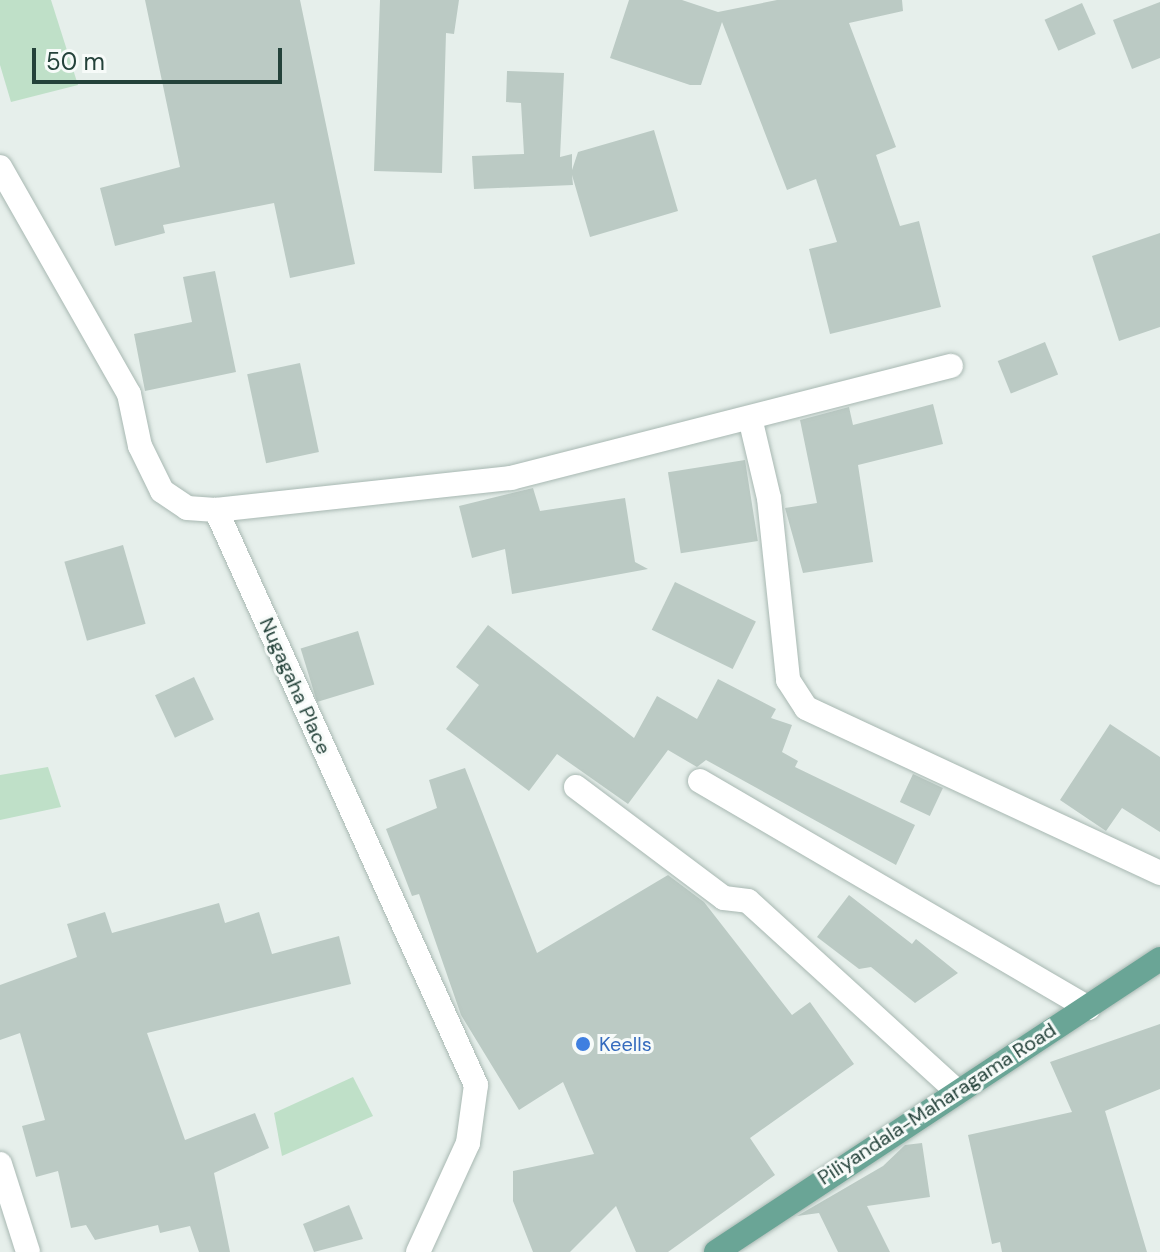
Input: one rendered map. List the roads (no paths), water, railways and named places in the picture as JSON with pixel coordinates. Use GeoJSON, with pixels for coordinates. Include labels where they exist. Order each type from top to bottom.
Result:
{"type":"FeatureCollection","features":[{"type":"Feature","properties":{"kind":"main road","name":"Piliyandala-Maharagama Road"},"geometry":{"type":"LineString","coordinates":[[716,1252],[1160,959]]}},
{"type":"Feature","properties":{"kind":"street"},"geometry":{"type":"LineString","coordinates":[[0,167],[129,394],[140,446],[162,491],[187,508],[216,510],[511,478],[751,422],[951,366]]}},
{"type":"Feature","properties":{"kind":"street"},"geometry":{"type":"LineString","coordinates":[[751,422],[769,498],[788,680],[806,708],[1160,873]]}},
{"type":"Feature","properties":{"kind":"street","name":"Nugagaha Place"},"geometry":{"type":"LineString","coordinates":[[216,510],[476,1085],[468,1143],[418,1252]]}},
{"type":"Feature","properties":{"kind":"street"},"geometry":{"type":"LineString","coordinates":[[700,781],[1089,1008]]}},
{"type":"Feature","properties":{"kind":"street"},"geometry":{"type":"LineString","coordinates":[[576,787],[724,898],[748,901],[957,1091]]}},
{"type":"Feature","properties":{"kind":"street"},"geometry":{"type":"LineString","coordinates":[[0,1164],[28,1252]]}},
{"type":"Feature","properties":{"kind":"place","name":"Keells"},"geometry":{"type":"Point","coordinates":[583,1044]}}]}
